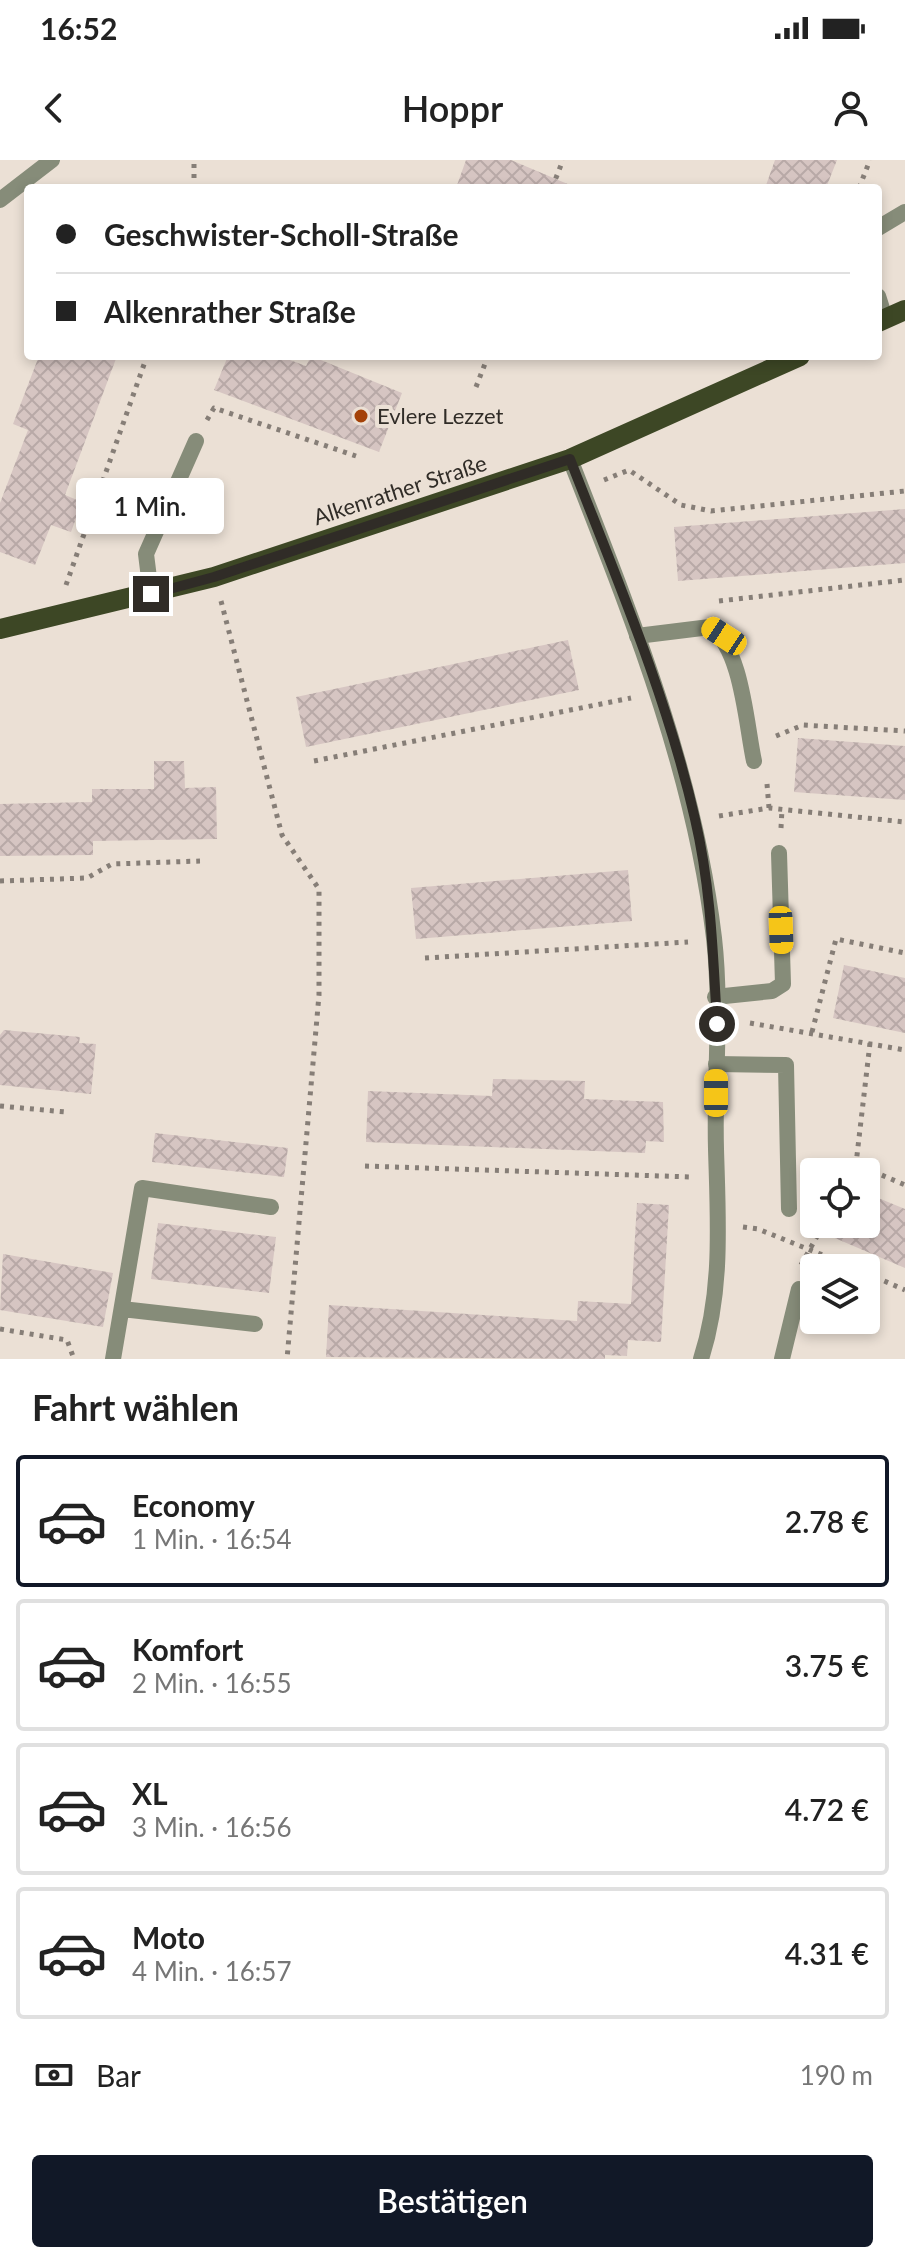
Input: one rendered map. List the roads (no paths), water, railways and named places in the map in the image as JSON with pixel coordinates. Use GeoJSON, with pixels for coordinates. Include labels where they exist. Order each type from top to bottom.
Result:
{"type":"FeatureCollection","features":[{"type":"Feature","properties":{"kind":"main road"},"geometry":{"type":"LineString","coordinates":[[882,320],[905,310]]}},
{"type":"Feature","properties":{"kind":"main road","name":"Alkenrather Straße"},"geometry":{"type":"LineString","coordinates":[[0,629],[214,577],[570,459],[791,360]]}},
{"type":"Feature","properties":{"kind":"street"},"geometry":{"type":"LineString","coordinates":[[0,200],[52,160]]}},
{"type":"Feature","properties":{"kind":"street"},"geometry":{"type":"LineString","coordinates":[[882,226],[905,212]]}},
{"type":"Feature","properties":{"kind":"street"},"geometry":{"type":"LineString","coordinates":[[151,594],[146,554],[196,441]]}},
{"type":"Feature","properties":{"kind":"street"},"geometry":{"type":"LineString","coordinates":[[570,459],[659,693],[696,820],[714,940],[720,1224],[712,1321],[702,1359]]}},
{"type":"Feature","properties":{"kind":"street"},"geometry":{"type":"LineString","coordinates":[[637,636],[710,627],[724,636],[736,672],[754,761]]}},
{"type":"Feature","properties":{"kind":"street"},"geometry":{"type":"LineString","coordinates":[[715,997],[772,991],[783,984],[779,853]]}},
{"type":"Feature","properties":{"kind":"street"},"geometry":{"type":"LineString","coordinates":[[716,1064],[786,1065],[789,1209]]}},
{"type":"Feature","properties":{"kind":"street"},"geometry":{"type":"LineString","coordinates":[[113,1359],[142,1188],[271,1207]]}},
{"type":"Feature","properties":{"kind":"street"},"geometry":{"type":"LineString","coordinates":[[782,1359],[799,1289]]}},
{"type":"Feature","properties":{"kind":"street"},"geometry":{"type":"LineString","coordinates":[[122,1309],[255,1324]]}},
{"type":"Feature","properties":{"kind":"place","name":"Evlere Lezzet"},"geometry":{"type":"Point","coordinates":[361,416]}}]}
